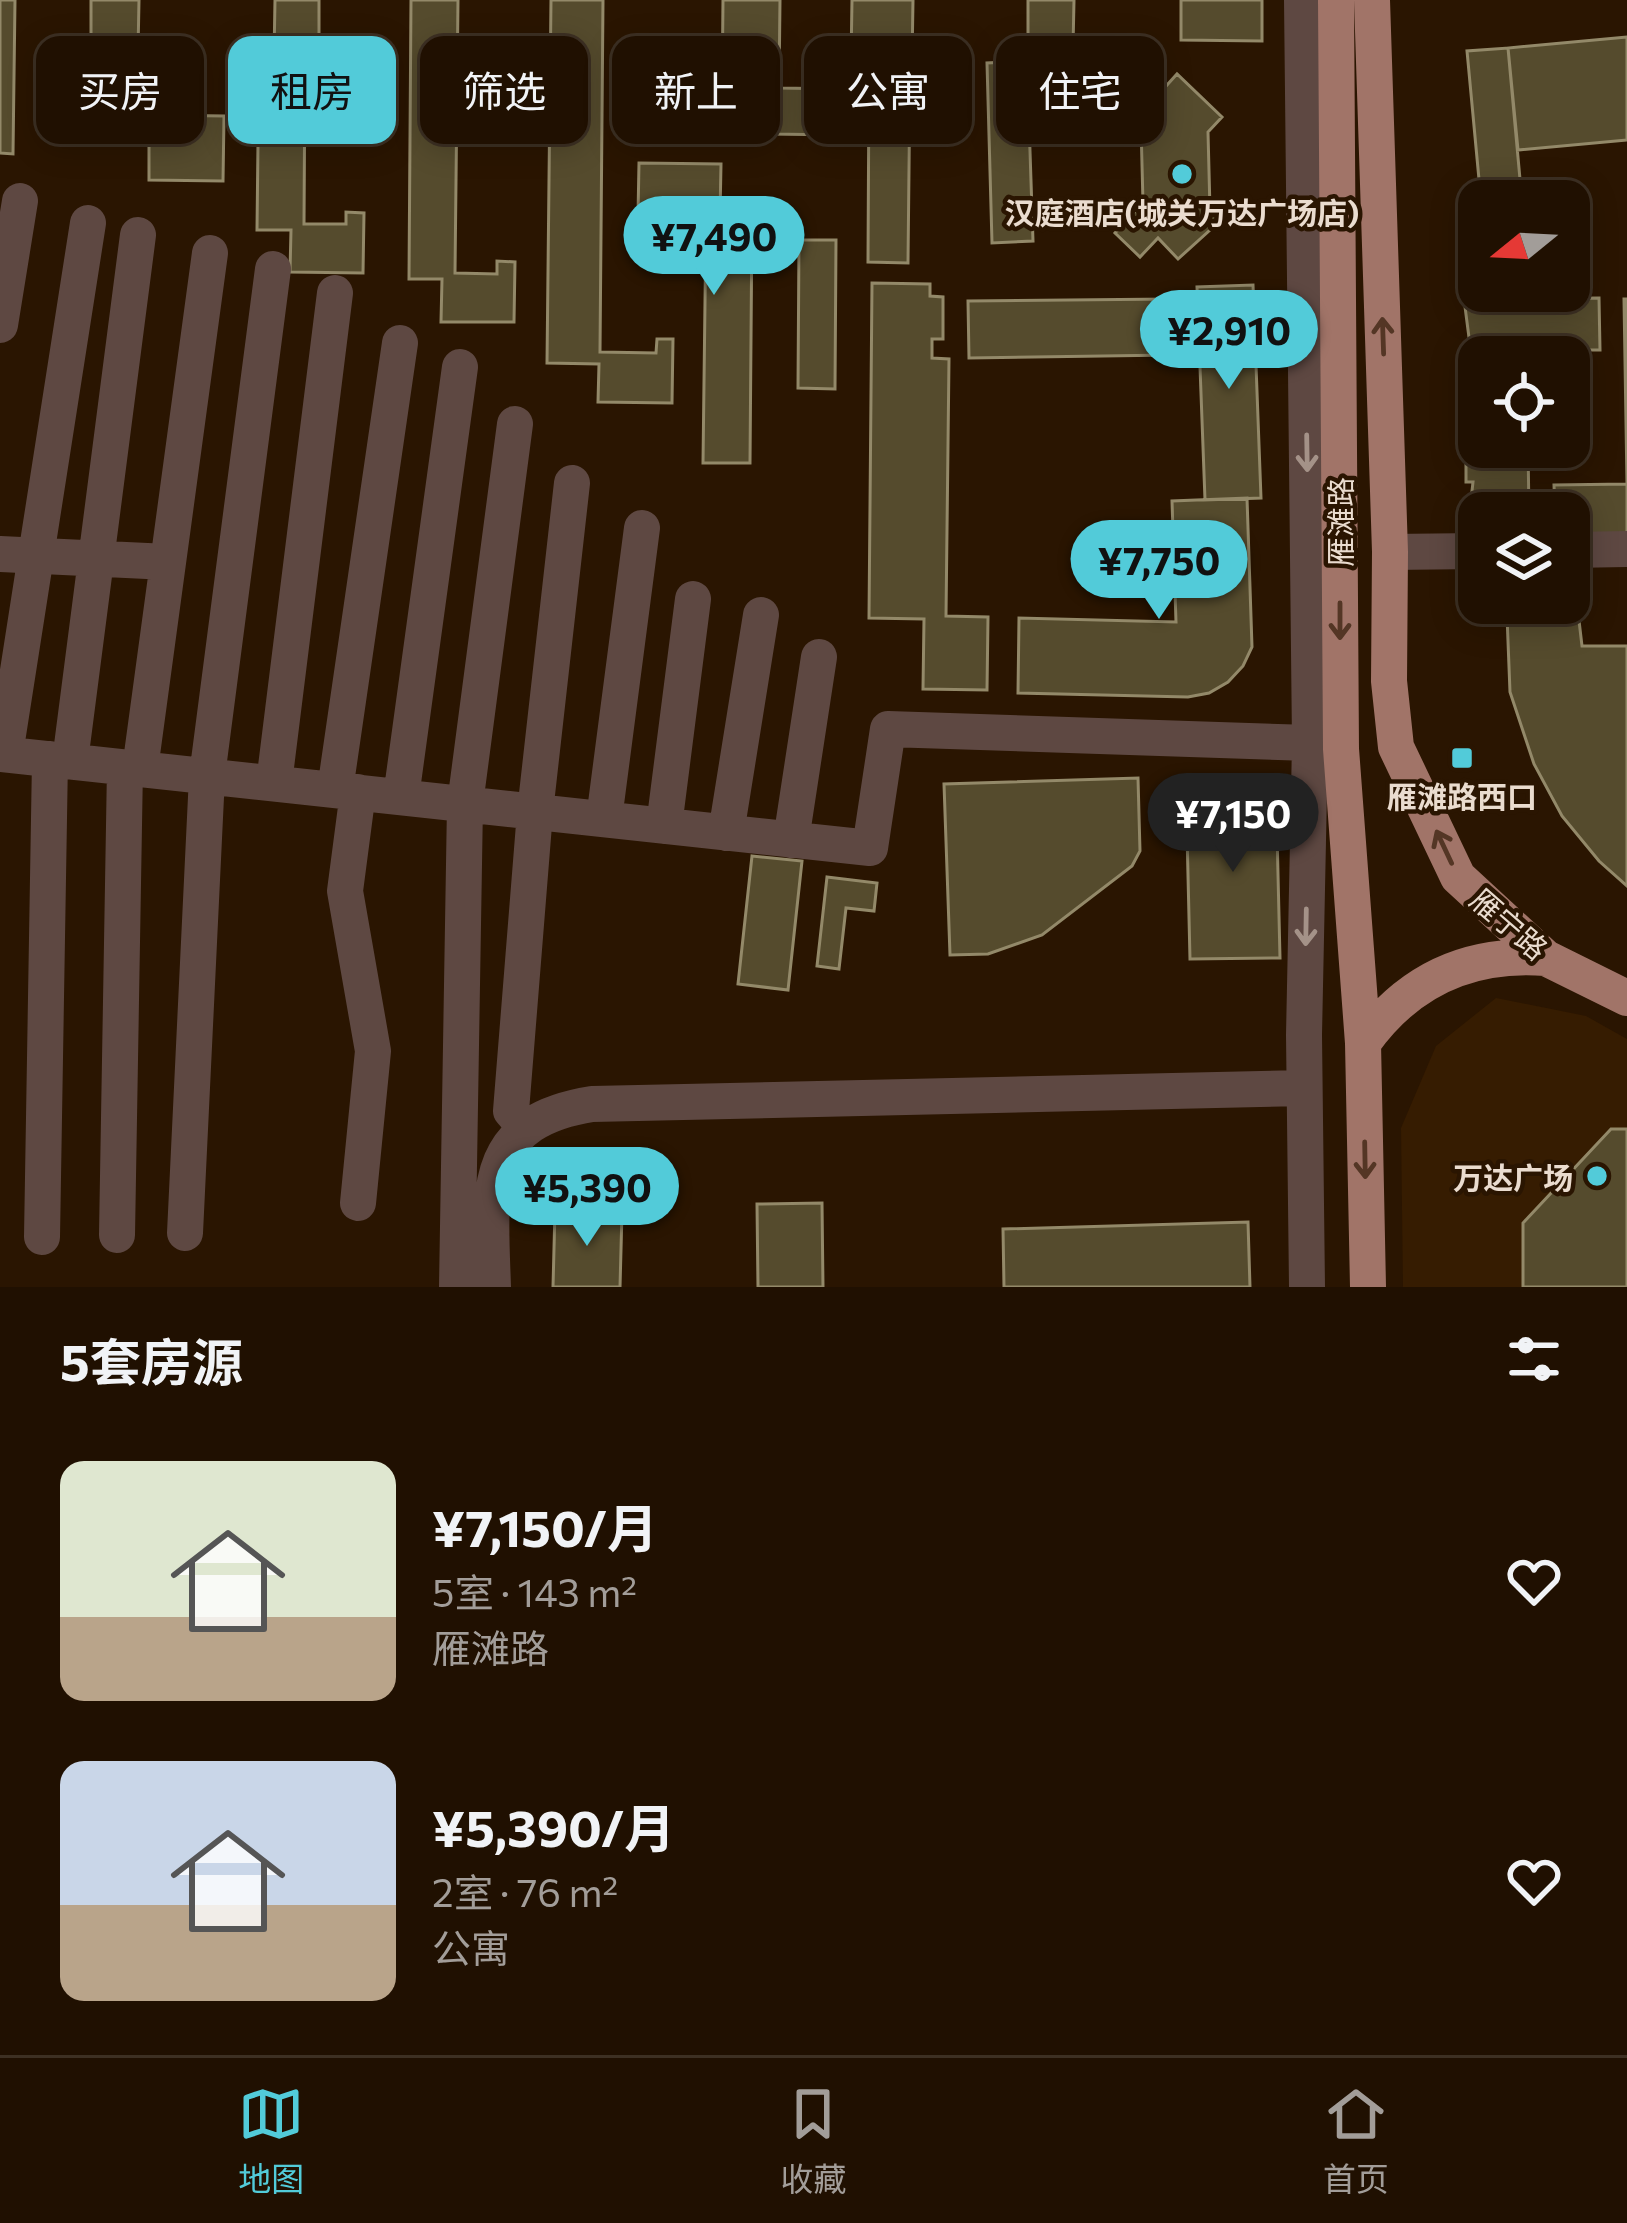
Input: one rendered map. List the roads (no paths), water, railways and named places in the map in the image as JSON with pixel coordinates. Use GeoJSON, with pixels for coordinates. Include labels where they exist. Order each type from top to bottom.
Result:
{"type":"FeatureCollection","features":[{"type":"Feature","properties":{"kind":"main road","name":"雁滩路"},"geometry":{"type":"LineString","coordinates":[[1336,0],[1325,746],[1363,1043],[1368,1287]]}},
{"type":"Feature","properties":{"kind":"main road","name":"雁滩路"},"geometry":{"type":"LineString","coordinates":[[1372,0],[1390,552],[1389,681],[1396,747]]}},
{"type":"Feature","properties":{"kind":"main road","name":"雁宁路"},"geometry":{"type":"LineString","coordinates":[[1396,747],[1459,878],[1546,958],[1627,998]]}},
{"type":"Feature","properties":{"kind":"main road"},"geometry":{"type":"LineString","coordinates":[[1363,1043],[1397,1002],[1442,973],[1493,958],[1546,958]]}},
{"type":"Feature","properties":{"kind":"street"},"geometry":{"type":"LineString","coordinates":[[1302,0],[1325,746],[1304,1088],[1307,1287]]}},
{"type":"Feature","properties":{"kind":"street"},"geometry":{"type":"LineString","coordinates":[[0,325],[20,200]]}},
{"type":"Feature","properties":{"kind":"street"},"geometry":{"type":"LineString","coordinates":[[88,223],[18,555],[3,754],[870,848],[888,729],[1325,746]]}},
{"type":"Feature","properties":{"kind":"street"},"geometry":{"type":"LineString","coordinates":[[42,1237],[60,760],[97,558],[138,235]]}},
{"type":"Feature","properties":{"kind":"street"},"geometry":{"type":"LineString","coordinates":[[116,1235],[132,768],[168,562],[210,253]]}},
{"type":"Feature","properties":{"kind":"street"},"geometry":{"type":"LineString","coordinates":[[185,1233],[206,776],[272,269]]}},
{"type":"Feature","properties":{"kind":"street"},"geometry":{"type":"LineString","coordinates":[[274,783],[334,293]]}},
{"type":"Feature","properties":{"kind":"street"},"geometry":{"type":"LineString","coordinates":[[358,1203],[373,1051],[345,891],[346,791],[400,343]]}},
{"type":"Feature","properties":{"kind":"street"},"geometry":{"type":"LineString","coordinates":[[401,797],[460,367]]}},
{"type":"Feature","properties":{"kind":"street"},"geometry":{"type":"LineString","coordinates":[[457,1287],[465,804],[515,424]]}},
{"type":"Feature","properties":{"kind":"street"},"geometry":{"type":"LineString","coordinates":[[524,1126],[511,1112],[535,812],[572,483]]}},
{"type":"Feature","properties":{"kind":"street"},"geometry":{"type":"LineString","coordinates":[[604,819],[642,528]]}},
{"type":"Feature","properties":{"kind":"street"},"geometry":{"type":"LineString","coordinates":[[1590,550],[1627,549]]}},
{"type":"Feature","properties":{"kind":"street"},"geometry":{"type":"LineString","coordinates":[[1390,552],[1458,551]]}},
{"type":"Feature","properties":{"kind":"street"},"geometry":{"type":"LineString","coordinates":[[18,555],[168,562]]}},
{"type":"Feature","properties":{"kind":"street"},"geometry":{"type":"LineString","coordinates":[[664,826],[693,599]]}},
{"type":"Feature","properties":{"kind":"street"},"geometry":{"type":"LineString","coordinates":[[726,832],[761,615]]}},
{"type":"Feature","properties":{"kind":"street"},"geometry":{"type":"LineString","coordinates":[[791,840],[819,657]]}},
{"type":"Feature","properties":{"kind":"street"},"geometry":{"type":"LineString","coordinates":[[493,1287],[494,1179],[524,1126],[555,1109],[592,1104],[1304,1088]]}},
{"type":"Feature","properties":{"kind":"place","name":"汉庭酒店(城关万达广场店)"},"geometry":{"type":"Point","coordinates":[1182,174]}},
{"type":"Feature","properties":{"kind":"place","name":"雁滩路西口"},"geometry":{"type":"Point","coordinates":[1462,758]}},
{"type":"Feature","properties":{"kind":"place","name":"万达广场"},"geometry":{"type":"Point","coordinates":[1597,1176]}}]}
